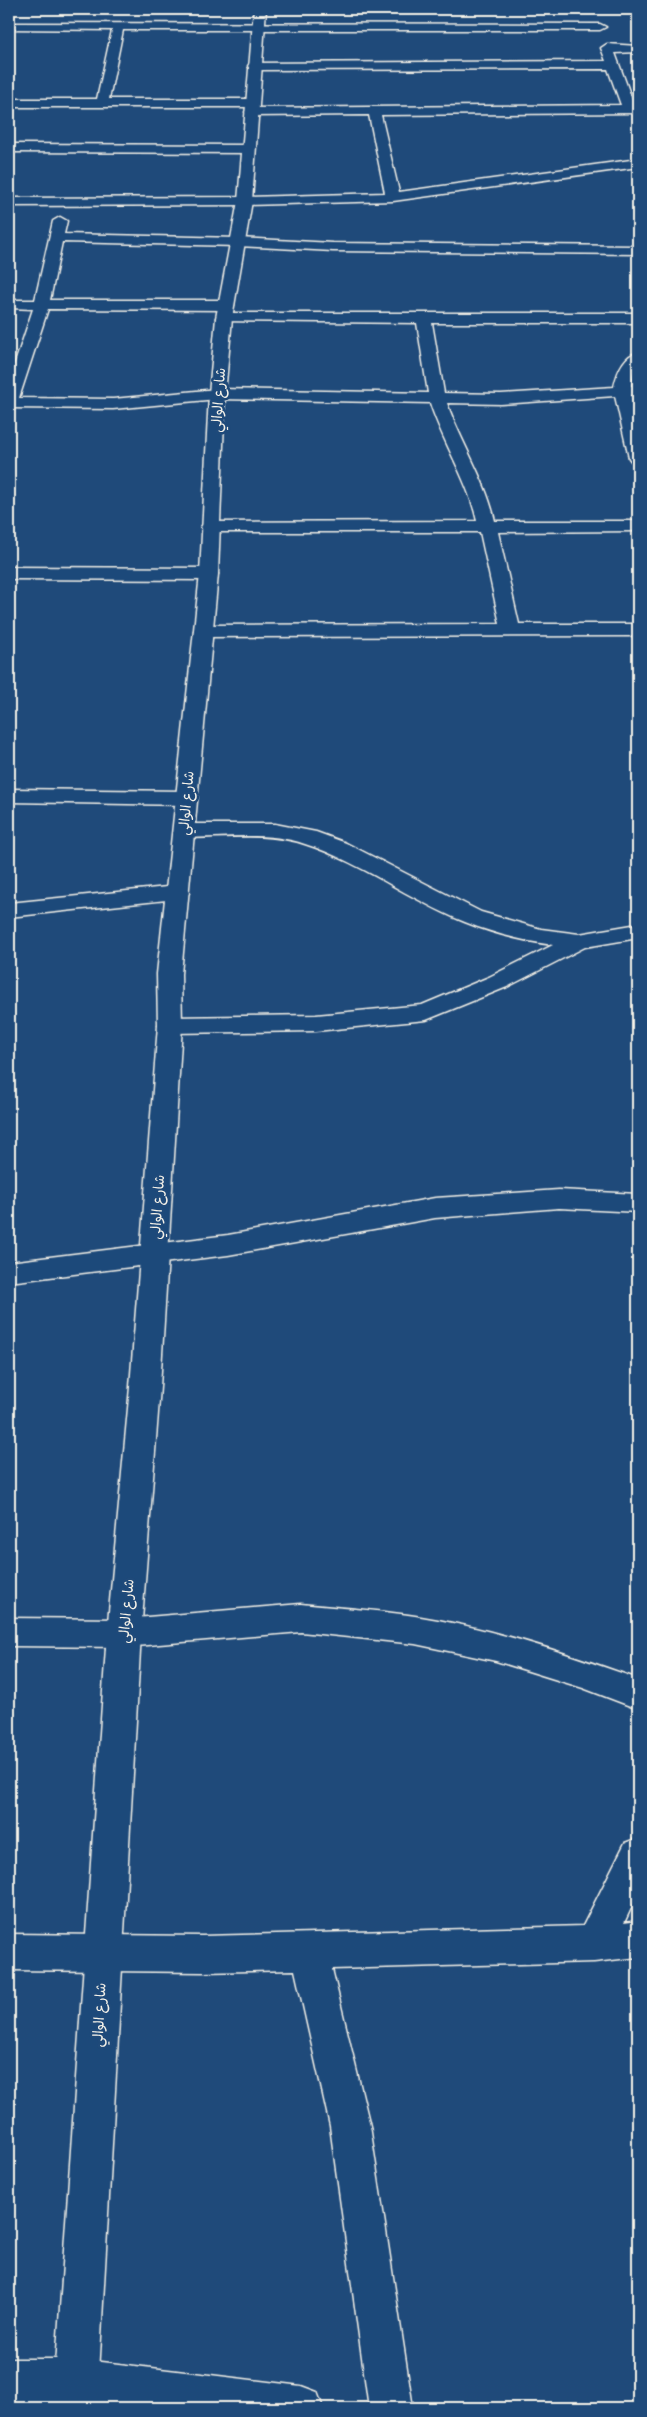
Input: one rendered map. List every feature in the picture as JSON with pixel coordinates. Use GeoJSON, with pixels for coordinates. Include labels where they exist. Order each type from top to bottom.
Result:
{"type":"FeatureCollection","features":[{"type":"Feature","properties":{"kind":"street"},"geometry":{"type":"LineString","coordinates":[[9,26],[118,26],[260,18],[374,24],[598,23],[613,65],[634,109],[374,111],[9,103]]}},
{"type":"Feature","properties":{"kind":"street","name":"شارع الوالي"},"geometry":{"type":"LineString","coordinates":[[76,2395],[124,1633],[170,1026],[169,974],[209,574],[217,394],[225,311],[245,201],[254,66],[260,18]]}},
{"type":"Feature","properties":{"kind":"street"},"geometry":{"type":"LineString","coordinates":[[102,104],[118,26]]}},
{"type":"Feature","properties":{"kind":"street"},"geometry":{"type":"LineString","coordinates":[[608,49],[638,49]]}},
{"type":"Feature","properties":{"kind":"street"},"geometry":{"type":"LineString","coordinates":[[254,66],[613,65]]}},
{"type":"Feature","properties":{"kind":"street"},"geometry":{"type":"LineString","coordinates":[[374,111],[380,128],[393,197]]}},
{"type":"Feature","properties":{"kind":"street"},"geometry":{"type":"LineString","coordinates":[[9,148],[248,148]]}},
{"type":"Feature","properties":{"kind":"street"},"geometry":{"type":"LineString","coordinates":[[9,202],[245,201],[393,197],[638,163]]}},
{"type":"Feature","properties":{"kind":"street"},"geometry":{"type":"LineString","coordinates":[[64,202],[41,304],[9,403],[113,404],[217,394],[437,398],[557,396],[630,390]]}},
{"type":"Feature","properties":{"kind":"street"},"geometry":{"type":"LineString","coordinates":[[56,238],[238,242],[332,247],[638,250]]}},
{"type":"Feature","properties":{"kind":"street"},"geometry":{"type":"LineString","coordinates":[[9,304],[424,319],[638,318]]}},
{"type":"Feature","properties":{"kind":"street"},"geometry":{"type":"LineString","coordinates":[[424,319],[437,398],[447,428],[482,502],[489,526],[511,630]]}},
{"type":"Feature","properties":{"kind":"street"},"geometry":{"type":"LineString","coordinates":[[638,357],[625,372],[630,390],[638,458]]}},
{"type":"Feature","properties":{"kind":"street"},"geometry":{"type":"LineString","coordinates":[[210,527],[638,526]]}},
{"type":"Feature","properties":{"kind":"street"},"geometry":{"type":"LineString","coordinates":[[9,573],[209,574]]}},
{"type":"Feature","properties":{"kind":"street"},"geometry":{"type":"LineString","coordinates":[[204,631],[638,630]]}},
{"type":"Feature","properties":{"kind":"street"},"geometry":{"type":"LineString","coordinates":[[9,795],[186,798]]}},
{"type":"Feature","properties":{"kind":"street"},"geometry":{"type":"LineString","coordinates":[[184,830],[276,831],[308,837],[338,848],[473,917],[540,936],[580,941]]}},
{"type":"Feature","properties":{"kind":"street"},"geometry":{"type":"LineString","coordinates":[[9,910],[177,893]]}},
{"type":"Feature","properties":{"kind":"street"},"geometry":{"type":"LineString","coordinates":[[170,1026],[316,1022],[426,1012],[498,982],[580,941],[638,931]]}},
{"type":"Feature","properties":{"kind":"street"},"geometry":{"type":"LineString","coordinates":[[9,1272],[154,1255],[435,1208],[559,1199],[638,1203]]}},
{"type":"Feature","properties":{"kind":"street"},"geometry":{"type":"LineString","coordinates":[[9,1632],[124,1633],[300,1618],[415,1630],[496,1647],[587,1675],[638,1694]]}},
{"type":"Feature","properties":{"kind":"street"},"geometry":{"type":"LineString","coordinates":[[594,1944],[638,1855]]}},
{"type":"Feature","properties":{"kind":"street"},"geometry":{"type":"LineString","coordinates":[[9,1952],[202,1954],[594,1944],[638,1939]]}},
{"type":"Feature","properties":{"kind":"street"},"geometry":{"type":"LineString","coordinates":[[310,1950],[350,2126],[391,2408]]}},
{"type":"Feature","properties":{"kind":"street"},"geometry":{"type":"LineString","coordinates":[[9,2381],[76,2395],[301,2408]]}}]}
